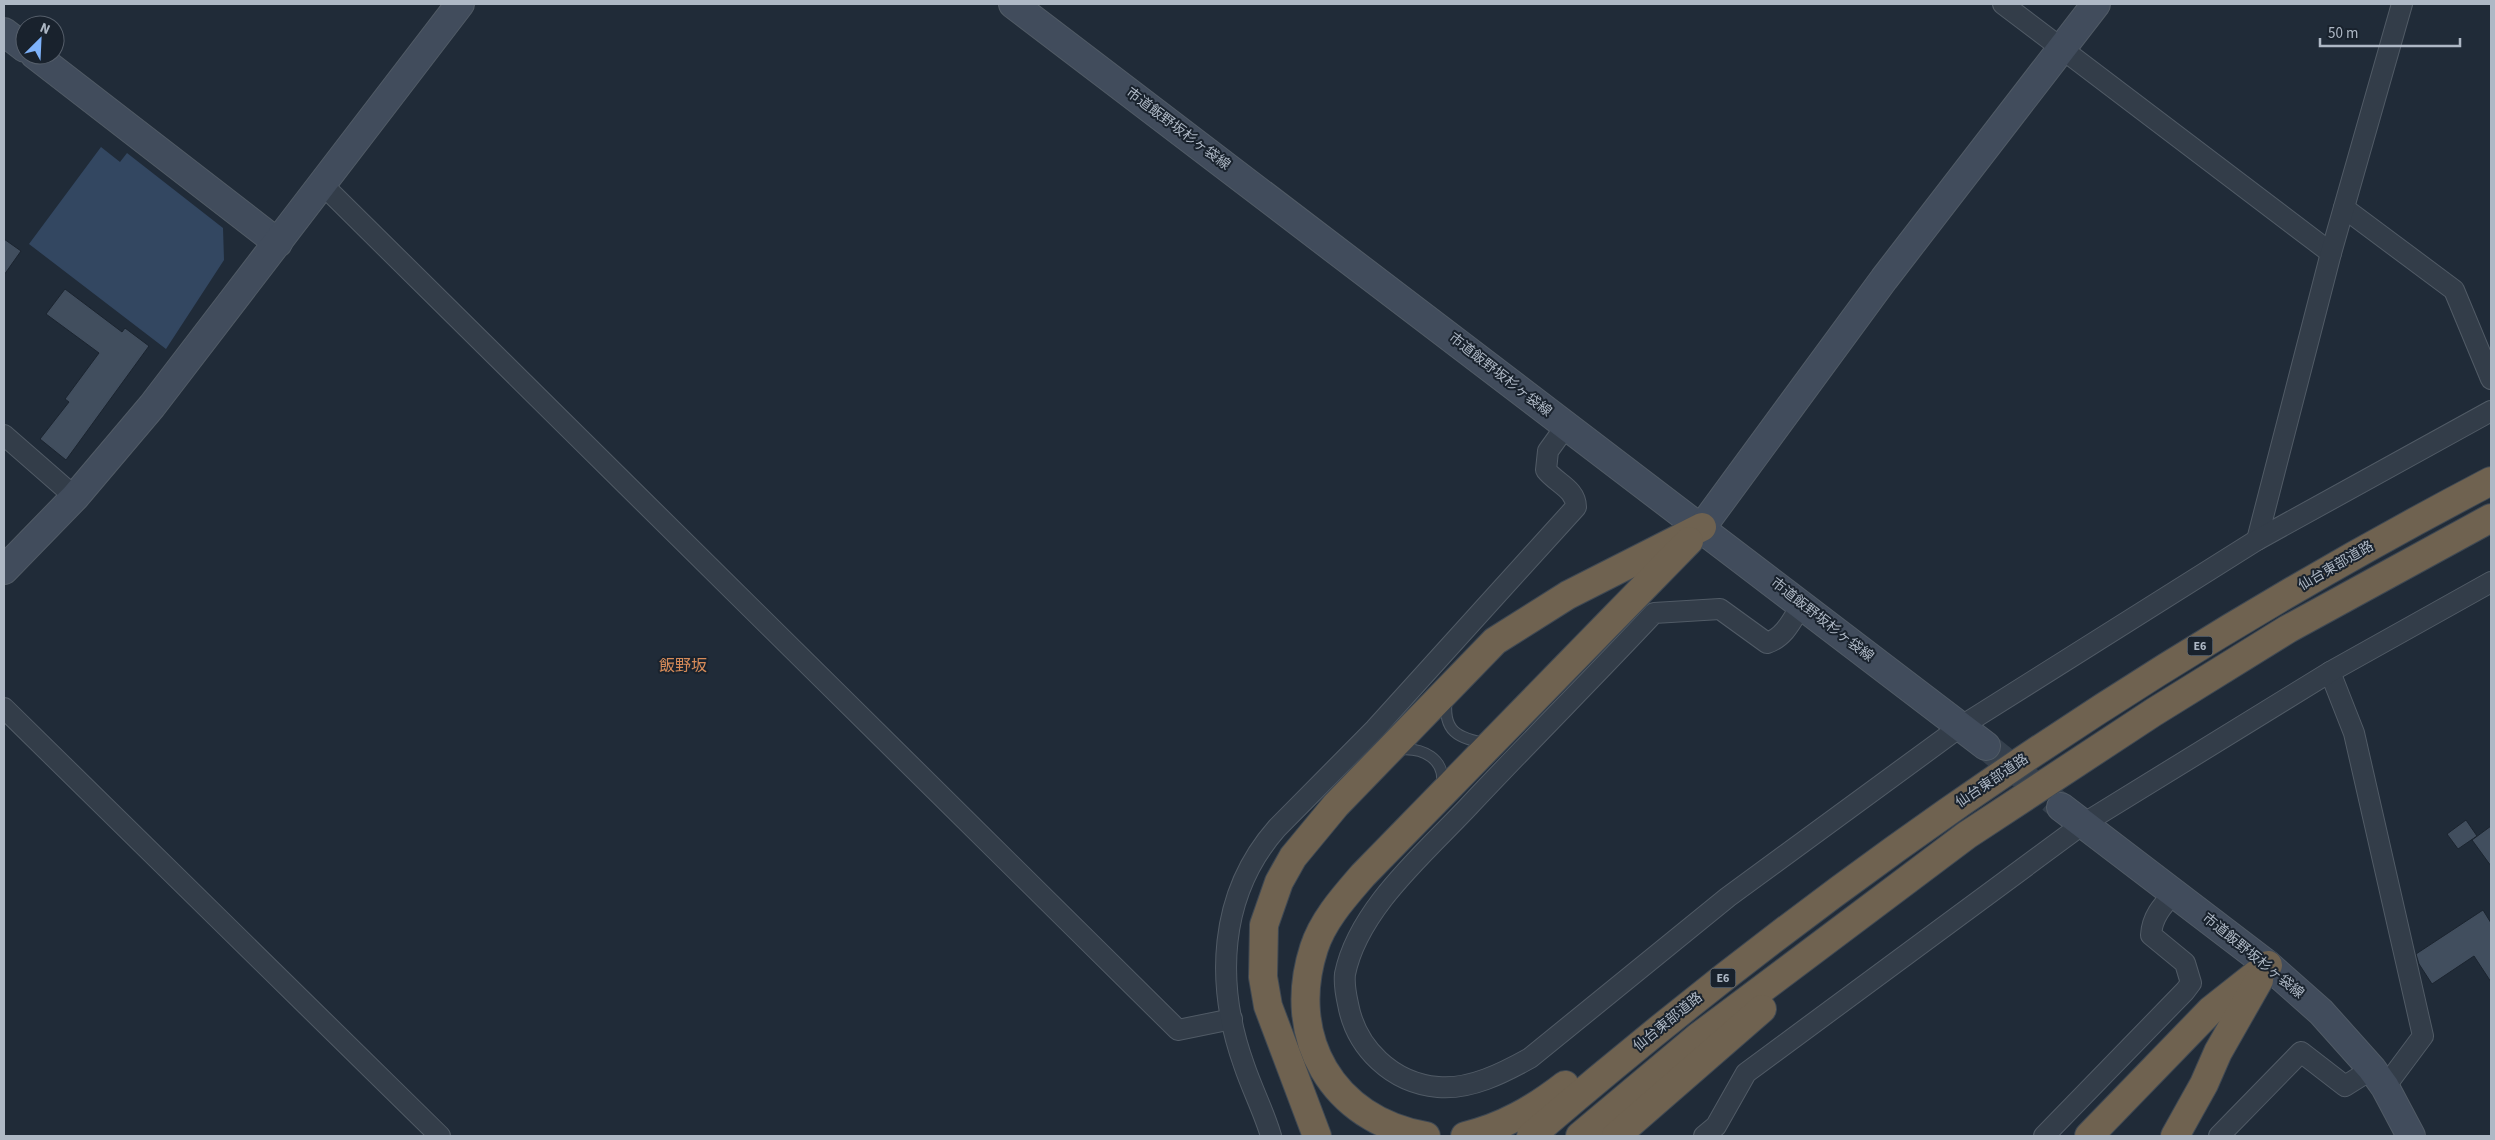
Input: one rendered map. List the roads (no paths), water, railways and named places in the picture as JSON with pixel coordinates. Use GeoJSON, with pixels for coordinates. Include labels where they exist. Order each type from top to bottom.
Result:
{"type":"FeatureCollection","features":[{"type":"Feature","properties":{"kind":"highway","name":"仙台東部道路"},"geometry":{"type":"LineString","coordinates":[[1532,1136],[1675,1016],[1797,920],[1921,830],[2143,680],[2400,529],[2491,481]]}},
{"type":"Feature","properties":{"kind":"highway","name":"E6"},"geometry":{"type":"LineString","coordinates":[[1580,1136],[1706,1031],[1967,835],[2154,712],[2288,629],[2491,518]]}},
{"type":"Feature","properties":{"kind":"highway"},"geometry":{"type":"LineString","coordinates":[[1317,1136],[1268,1006],[1262,963],[1264,925],[1279,882],[1293,856],[1336,805],[1390,751],[1478,657],[1516,626],[1568,595],[1702,527]]}},
{"type":"Feature","properties":{"kind":"highway"},"geometry":{"type":"LineString","coordinates":[[1426,1136],[1406,1133],[1378,1122],[1354,1106],[1336,1086],[1318,1059],[1308,1030],[1304,1000],[1314,946],[1326,922],[1363,875],[1662,571],[1702,527]]}},
{"type":"Feature","properties":{"kind":"highway"},"geometry":{"type":"LineString","coordinates":[[1465,1136],[1491,1130],[1540,1104],[1665,1003],[1788,909],[1921,830]]}},
{"type":"Feature","properties":{"kind":"highway"},"geometry":{"type":"LineString","coordinates":[[1616,1136],[1967,835]]}},
{"type":"Feature","properties":{"kind":"highway"},"geometry":{"type":"LineString","coordinates":[[2089,1136],[2211,1010],[2268,966]]}},
{"type":"Feature","properties":{"kind":"highway"},"geometry":{"type":"LineString","coordinates":[[2175,1136],[2190,1110],[2222,1044],[2268,966]]}},
{"type":"Feature","properties":{"kind":"street"},"geometry":{"type":"LineString","coordinates":[[4,570],[75,497],[152,406],[460,4]]}},
{"type":"Feature","properties":{"kind":"street","name":"市道飯野坂杉ヶ袋線"},"geometry":{"type":"LineString","coordinates":[[1014,4],[1566,426],[1702,527],[1986,746]]}},
{"type":"Feature","properties":{"kind":"street"},"geometry":{"type":"LineString","coordinates":[[2003,4],[2330,253]]}},
{"type":"Feature","properties":{"kind":"street"},"geometry":{"type":"LineString","coordinates":[[1702,527],[1884,280],[2096,4]]}},
{"type":"Feature","properties":{"kind":"street"},"geometry":{"type":"LineString","coordinates":[[2257,540],[2330,253],[2402,4]]}},
{"type":"Feature","properties":{"kind":"street"},"geometry":{"type":"LineString","coordinates":[[4,32],[15,40]]}},
{"type":"Feature","properties":{"kind":"street"},"geometry":{"type":"LineString","coordinates":[[48,65],[278,243]]}},
{"type":"Feature","properties":{"kind":"street"},"geometry":{"type":"LineString","coordinates":[[323,185],[1178,1030],[1232,1019]]}},
{"type":"Feature","properties":{"kind":"street"},"geometry":{"type":"LineString","coordinates":[[2344,208],[2454,290],[2491,379]]}},
{"type":"Feature","properties":{"kind":"street"},"geometry":{"type":"LineString","coordinates":[[1802,604],[1783,633],[1776,640],[1767,643],[1720,609],[1654,613],[1414,865],[1383,899],[1364,925],[1345,975],[1350,1017],[1360,1041],[1380,1062],[1399,1076],[1439,1087],[1494,1077],[1530,1058],[1728,897],[1960,726],[2257,540],[2491,412]]}},
{"type":"Feature","properties":{"kind":"street"},"geometry":{"type":"LineString","coordinates":[[1271,1136],[1244,1065],[1232,1019],[1226,983],[1228,926],[1244,878],[1268,839],[1282,823],[1375,729],[1576,507],[1576,500],[1572,493],[1552,478],[1546,470],[1548,451],[1566,426]]}},
{"type":"Feature","properties":{"kind":"street"},"geometry":{"type":"LineString","coordinates":[[4,435],[75,497]]}},
{"type":"Feature","properties":{"kind":"street"},"geometry":{"type":"LineString","coordinates":[[1704,1136],[1716,1126],[1746,1073],[2083,824],[2330,672],[2491,582]]}},
{"type":"Feature","properties":{"kind":"street"},"geometry":{"type":"LineString","coordinates":[[2219,1136],[2301,1052],[2345,1086],[2378,1078],[2423,1036],[2354,733],[2330,672]]}},
{"type":"Feature","properties":{"kind":"street"},"geometry":{"type":"LineString","coordinates":[[4,708],[440,1136]]}},
{"type":"Feature","properties":{"kind":"street","name":"市道飯野坂杉ヶ袋線"},"geometry":{"type":"LineString","coordinates":[[2060,807],[2268,966],[2321,1012],[2378,1078],[2411,1136]]}},
{"type":"Feature","properties":{"kind":"street"},"geometry":{"type":"LineString","coordinates":[[2044,1136],[2186,991],[2191,983],[2185,964],[2151,935],[2151,924],[2158,911],[2174,893]]}},
{"type":"Feature","properties":{"kind":"lane"},"geometry":{"type":"LineString","coordinates":[[1448,690],[1446,717],[1451,729],[1459,737],[1491,744]]}},
{"type":"Feature","properties":{"kind":"lane"},"geometry":{"type":"LineString","coordinates":[[1390,751],[1406,748],[1418,750],[1429,754],[1438,762],[1442,770],[1442,784],[1438,799]]}},
{"type":"Feature","properties":{"kind":"water"},"geometry":{"type":"Polygon","coordinates":[[[101,147],[120,162],[127,153],[223,228],[224,260],[166,349],[29,244],[101,147]]]}},
{"type":"Feature","properties":{"kind":"tunnel"},"geometry":{"type":"LineString","coordinates":[[1986,746],[2061,807]]}},
{"type":"Feature","properties":{"kind":"district","name":"飯野坂"},"geometry":{"type":"Point","coordinates":[683,666]}}]}
